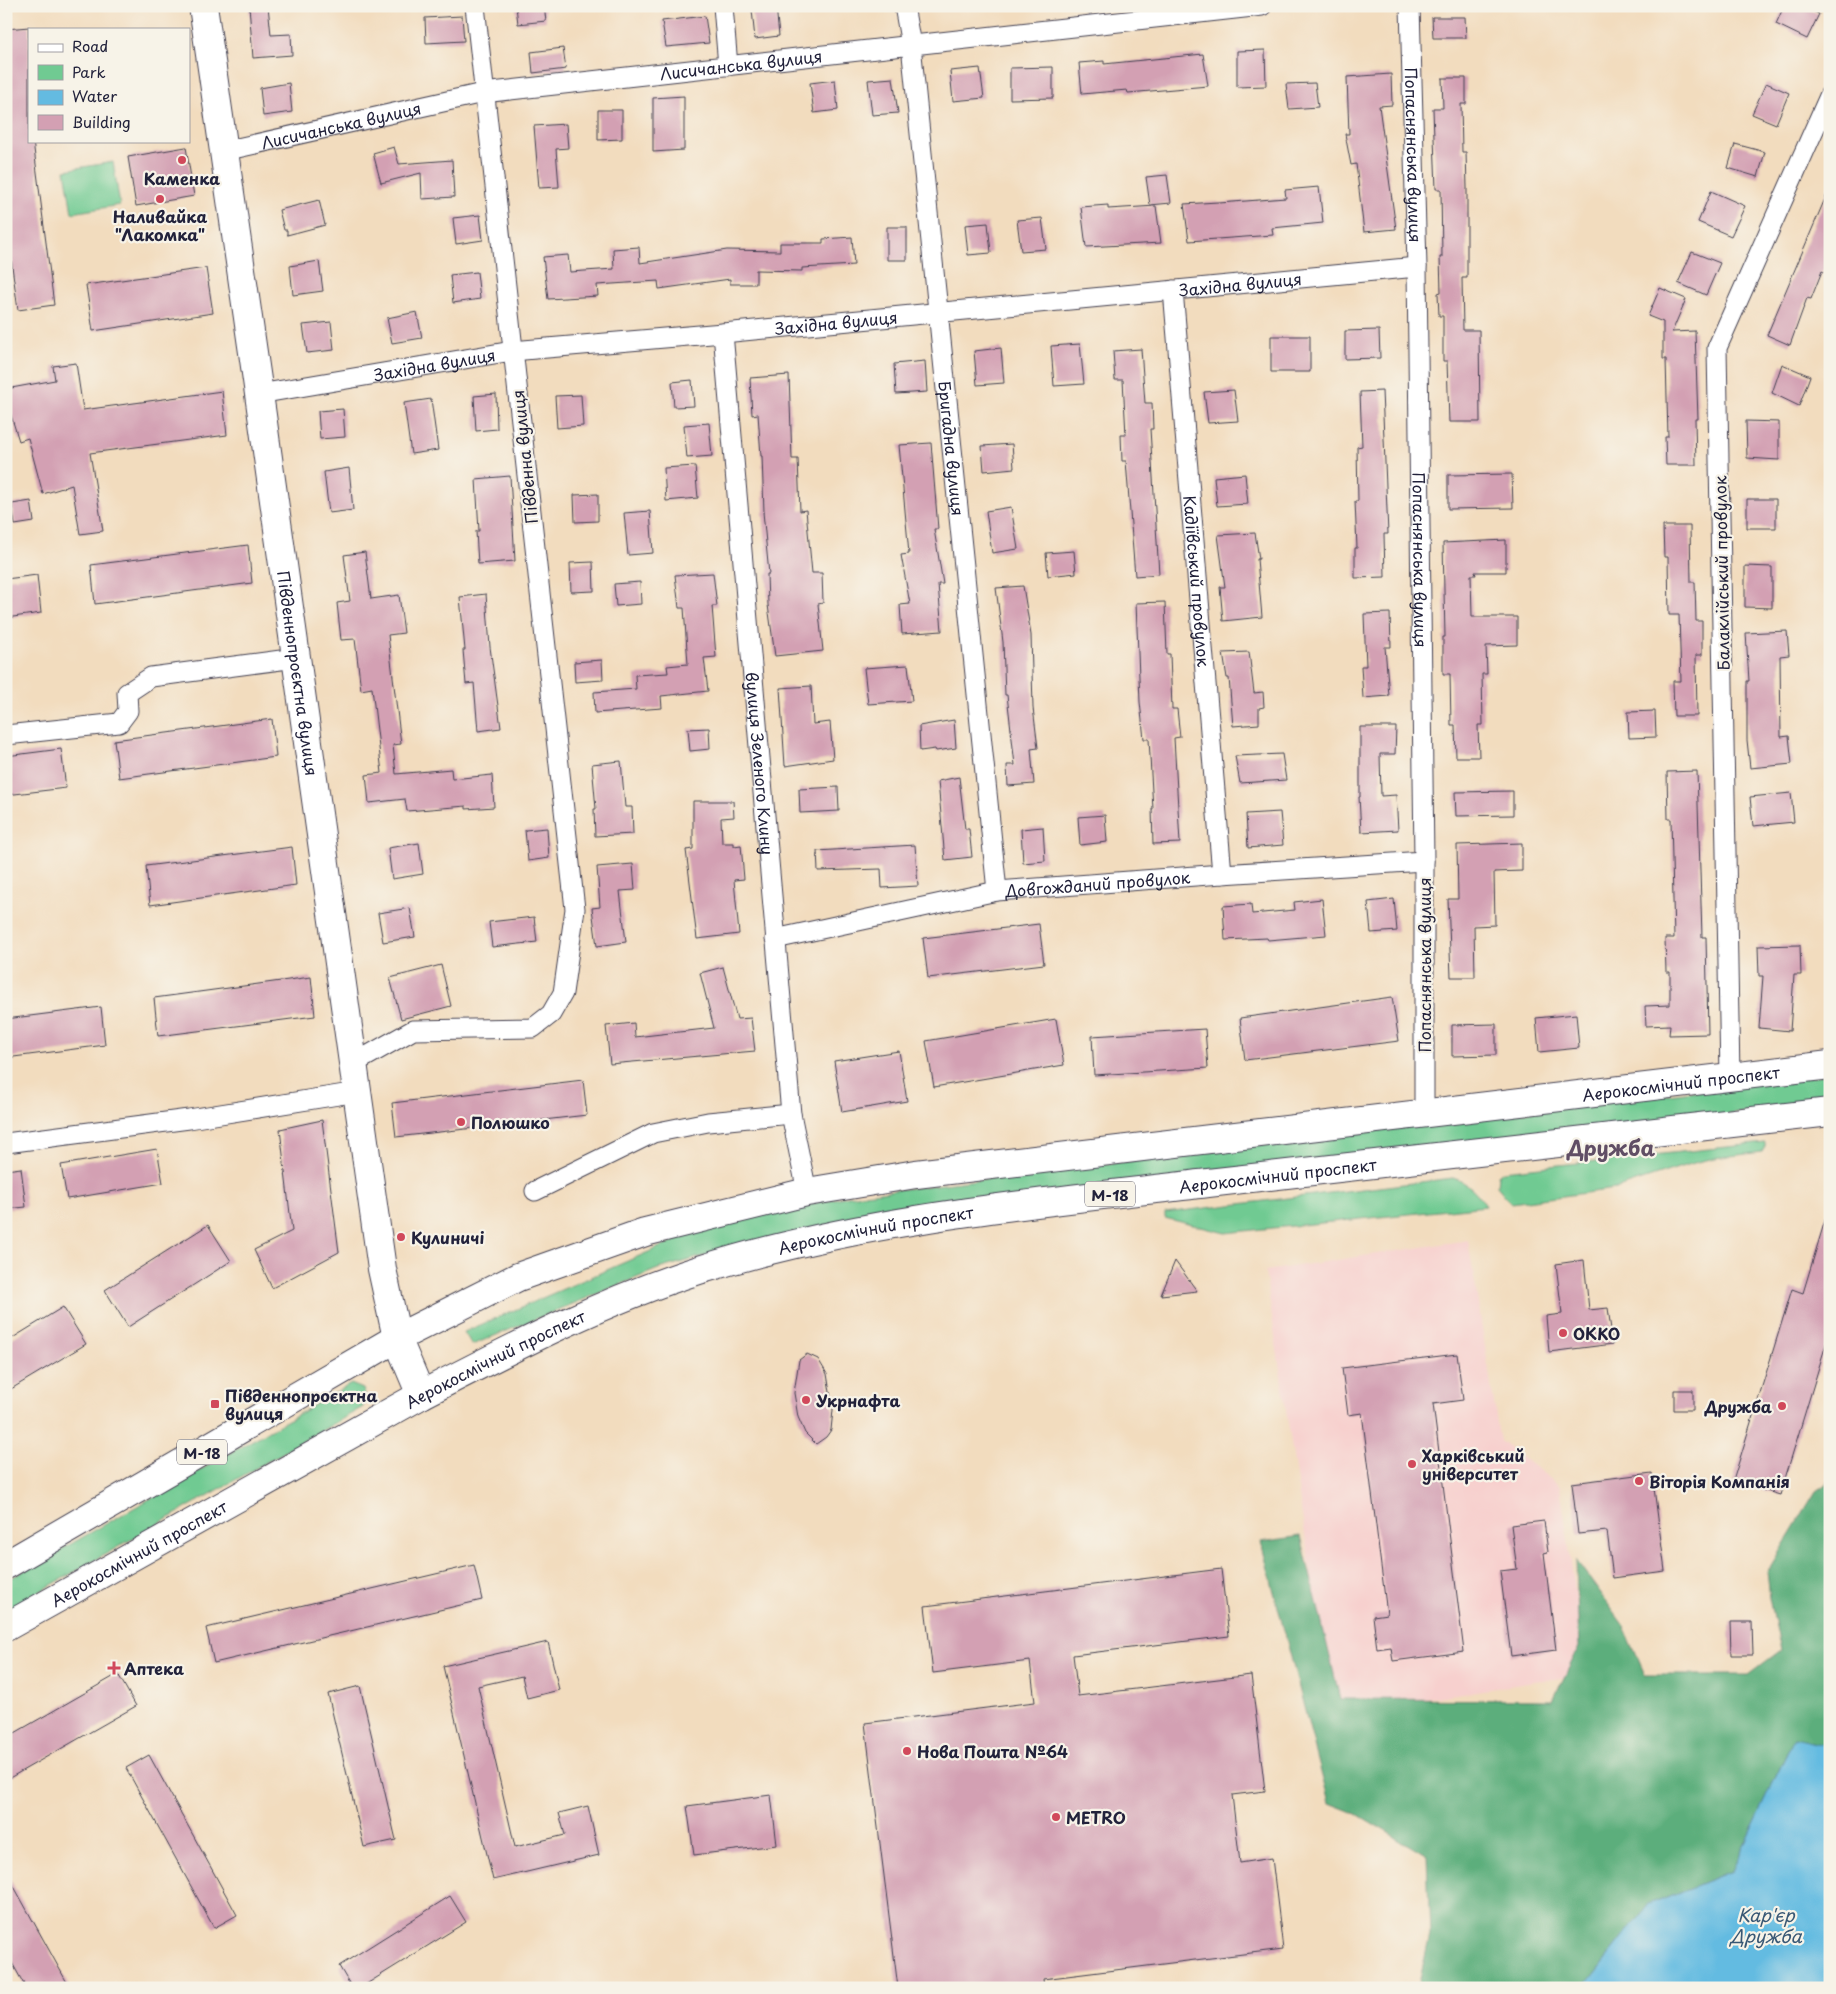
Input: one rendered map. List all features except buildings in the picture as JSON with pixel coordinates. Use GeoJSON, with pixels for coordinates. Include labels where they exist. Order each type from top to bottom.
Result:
{"type":"FeatureCollection","features":[{"type":"Feature","properties":{"kind":"main road","name":"Південнопроєктна вулиця"},"geometry":{"type":"LineString","coordinates":[[203,6],[382,1269],[397,1338],[421,1395]]}},
{"type":"Feature","properties":{"kind":"main road","name":"Аерокосмічний проспект"},"geometry":{"type":"LineString","coordinates":[[6,1565],[397,1338],[518,1277],[645,1232],[807,1192],[916,1174],[1830,1065]]}},
{"type":"Feature","properties":{"kind":"main road","name":"Аерокосмічний проспект"},"geometry":{"type":"LineString","coordinates":[[6,1627],[421,1395],[550,1329],[611,1303],[701,1269],[826,1236],[940,1216],[1830,1112]]}},
{"type":"Feature","properties":{"kind":"street","name":"Південна вулиця"},"geometry":{"type":"LineString","coordinates":[[353,1064],[412,1030],[533,1028],[551,1014],[563,993],[574,909],[483,93],[475,6]]}},
{"type":"Feature","properties":{"kind":"street"},"geometry":{"type":"LineString","coordinates":[[723,6],[728,66]]}},
{"type":"Feature","properties":{"kind":"street","name":"Бригадна вулиця"},"geometry":{"type":"LineString","coordinates":[[904,6],[911,45],[997,891]]}},
{"type":"Feature","properties":{"kind":"street","name":"Лисичанська вулиця"},"geometry":{"type":"LineString","coordinates":[[224,151],[483,93],[1262,6]]}},
{"type":"Feature","properties":{"kind":"street","name":"Попаснянська вулиця"},"geometry":{"type":"LineString","coordinates":[[1410,6],[1417,267],[1424,861],[1424,1113]]}},
{"type":"Feature","properties":{"kind":"street","name":"Балаклійський провулок"},"geometry":{"type":"LineString","coordinates":[[1730,1077],[1717,348],[1830,94]]}},
{"type":"Feature","properties":{"kind":"street","name":"Західна вулиця"},"geometry":{"type":"LineString","coordinates":[[259,394],[512,350],[723,333],[1417,267]]}},
{"type":"Feature","properties":{"kind":"street","name":"Кадіївський провулок"},"geometry":{"type":"LineString","coordinates":[[1173,290],[1222,874]]}},
{"type":"Feature","properties":{"kind":"street","name":"вулиця Зеленого Клину"},"geometry":{"type":"LineString","coordinates":[[723,333],[791,1114],[807,1192]]}},
{"type":"Feature","properties":{"kind":"street"},"geometry":{"type":"LineString","coordinates":[[6,735],[119,723],[128,711],[127,693],[151,677],[296,658]]}},
{"type":"Feature","properties":{"kind":"street","name":"Довгожданий провулок"},"geometry":{"type":"LineString","coordinates":[[775,939],[997,891],[1424,861]]}},
{"type":"Feature","properties":{"kind":"street"},"geometry":{"type":"LineString","coordinates":[[6,1144],[189,1119],[357,1092]]}},
{"type":"Feature","properties":{"kind":"street"},"geometry":{"type":"LineString","coordinates":[[535,1191],[653,1133],[708,1122],[791,1114]]}},
{"type":"Feature","properties":{"kind":"shaded area","name":"Харківський університет"},"geometry":{"type":"Polygon","coordinates":[[[1468,1240],[1500,1441],[1560,1486],[1587,1674],[1332,1713],[1265,1271],[1468,1240]]]}},
{"type":"Feature","properties":{"kind":"green space"},"geometry":{"type":"Polygon","coordinates":[[[113,162],[120,205],[72,213],[65,170],[113,162]]]}},
{"type":"Feature","properties":{"kind":"green space"},"geometry":{"type":"Polygon","coordinates":[[[1830,1074],[1830,1101],[736,1247],[658,1269],[472,1345],[464,1332],[713,1224],[848,1196],[1830,1074]]]}},
{"type":"Feature","properties":{"kind":"green space"},"geometry":{"type":"Polygon","coordinates":[[[1765,1143],[1762,1152],[1714,1158],[1693,1163],[1615,1189],[1511,1203],[1497,1186],[1498,1175],[1503,1171],[1765,1143]]]}},
{"type":"Feature","properties":{"kind":"green space"},"geometry":{"type":"Polygon","coordinates":[[[1453,1178],[1472,1189],[1486,1206],[1225,1233],[1165,1218],[1165,1213],[1453,1178]]]}},
{"type":"Feature","properties":{"kind":"green space"},"geometry":{"type":"Polygon","coordinates":[[[351,1384],[363,1389],[366,1397],[363,1407],[6,1611],[6,1581],[351,1384]]]}},
{"type":"Feature","properties":{"kind":"green space"},"geometry":{"type":"Polygon","coordinates":[[[1830,1481],[1830,1746],[1794,1738],[1732,1871],[1649,1904],[1583,1988],[1418,1988],[1430,1935],[1427,1856],[1357,1814],[1329,1803],[1261,1542],[1301,1536],[1340,1699],[1553,1700],[1579,1647],[1576,1560],[1624,1626],[1645,1675],[1749,1675],[1781,1651],[1770,1598],[1767,1572],[1816,1491],[1830,1481]]]}},
{"type":"Feature","properties":{"kind":"water","name":"Кар'єр Дружба"},"geometry":{"type":"Polygon","coordinates":[[[1794,1738],[1830,1746],[1830,1988],[1583,1988],[1649,1904],[1732,1871],[1794,1738]]]}},
{"type":"Feature","properties":{"kind":"place","name":"Каменка"},"geometry":{"type":"Point","coordinates":[182,160]}},
{"type":"Feature","properties":{"kind":"place","name":"Наливайка \"Лакомка\""},"geometry":{"type":"Point","coordinates":[160,199]}},
{"type":"Feature","properties":{"kind":"place","name":"Полюшко"},"geometry":{"type":"Point","coordinates":[461,1122]}},
{"type":"Feature","properties":{"kind":"place","name":"Кулиничі"},"geometry":{"type":"Point","coordinates":[401,1237]}},
{"type":"Feature","properties":{"kind":"place","name":"ОККО"},"geometry":{"type":"Point","coordinates":[1563,1333]}},
{"type":"Feature","properties":{"kind":"place","name":"Укрнафта"},"geometry":{"type":"Point","coordinates":[806,1400]}},
{"type":"Feature","properties":{"kind":"place","name":"Південнопроєктна вулиця"},"geometry":{"type":"Point","coordinates":[215,1404]}},
{"type":"Feature","properties":{"kind":"place","name":"Дружба"},"geometry":{"type":"Point","coordinates":[1782,1406]}},
{"type":"Feature","properties":{"kind":"place","name":"Харківський університет"},"geometry":{"type":"Point","coordinates":[1412,1464]}},
{"type":"Feature","properties":{"kind":"place","name":"Віторія Компанія"},"geometry":{"type":"Point","coordinates":[1639,1481]}},
{"type":"Feature","properties":{"kind":"place","name":"Аптека"},"geometry":{"type":"Point","coordinates":[114,1668]}},
{"type":"Feature","properties":{"kind":"place","name":"Нова Пошта №64"},"geometry":{"type":"Point","coordinates":[907,1751]}},
{"type":"Feature","properties":{"kind":"place","name":"METRO"},"geometry":{"type":"Point","coordinates":[1056,1817]}},
{"type":"Feature","properties":{"kind":"district","name":"Дружба"},"geometry":{"type":"Point","coordinates":[1611,1147]}}]}
